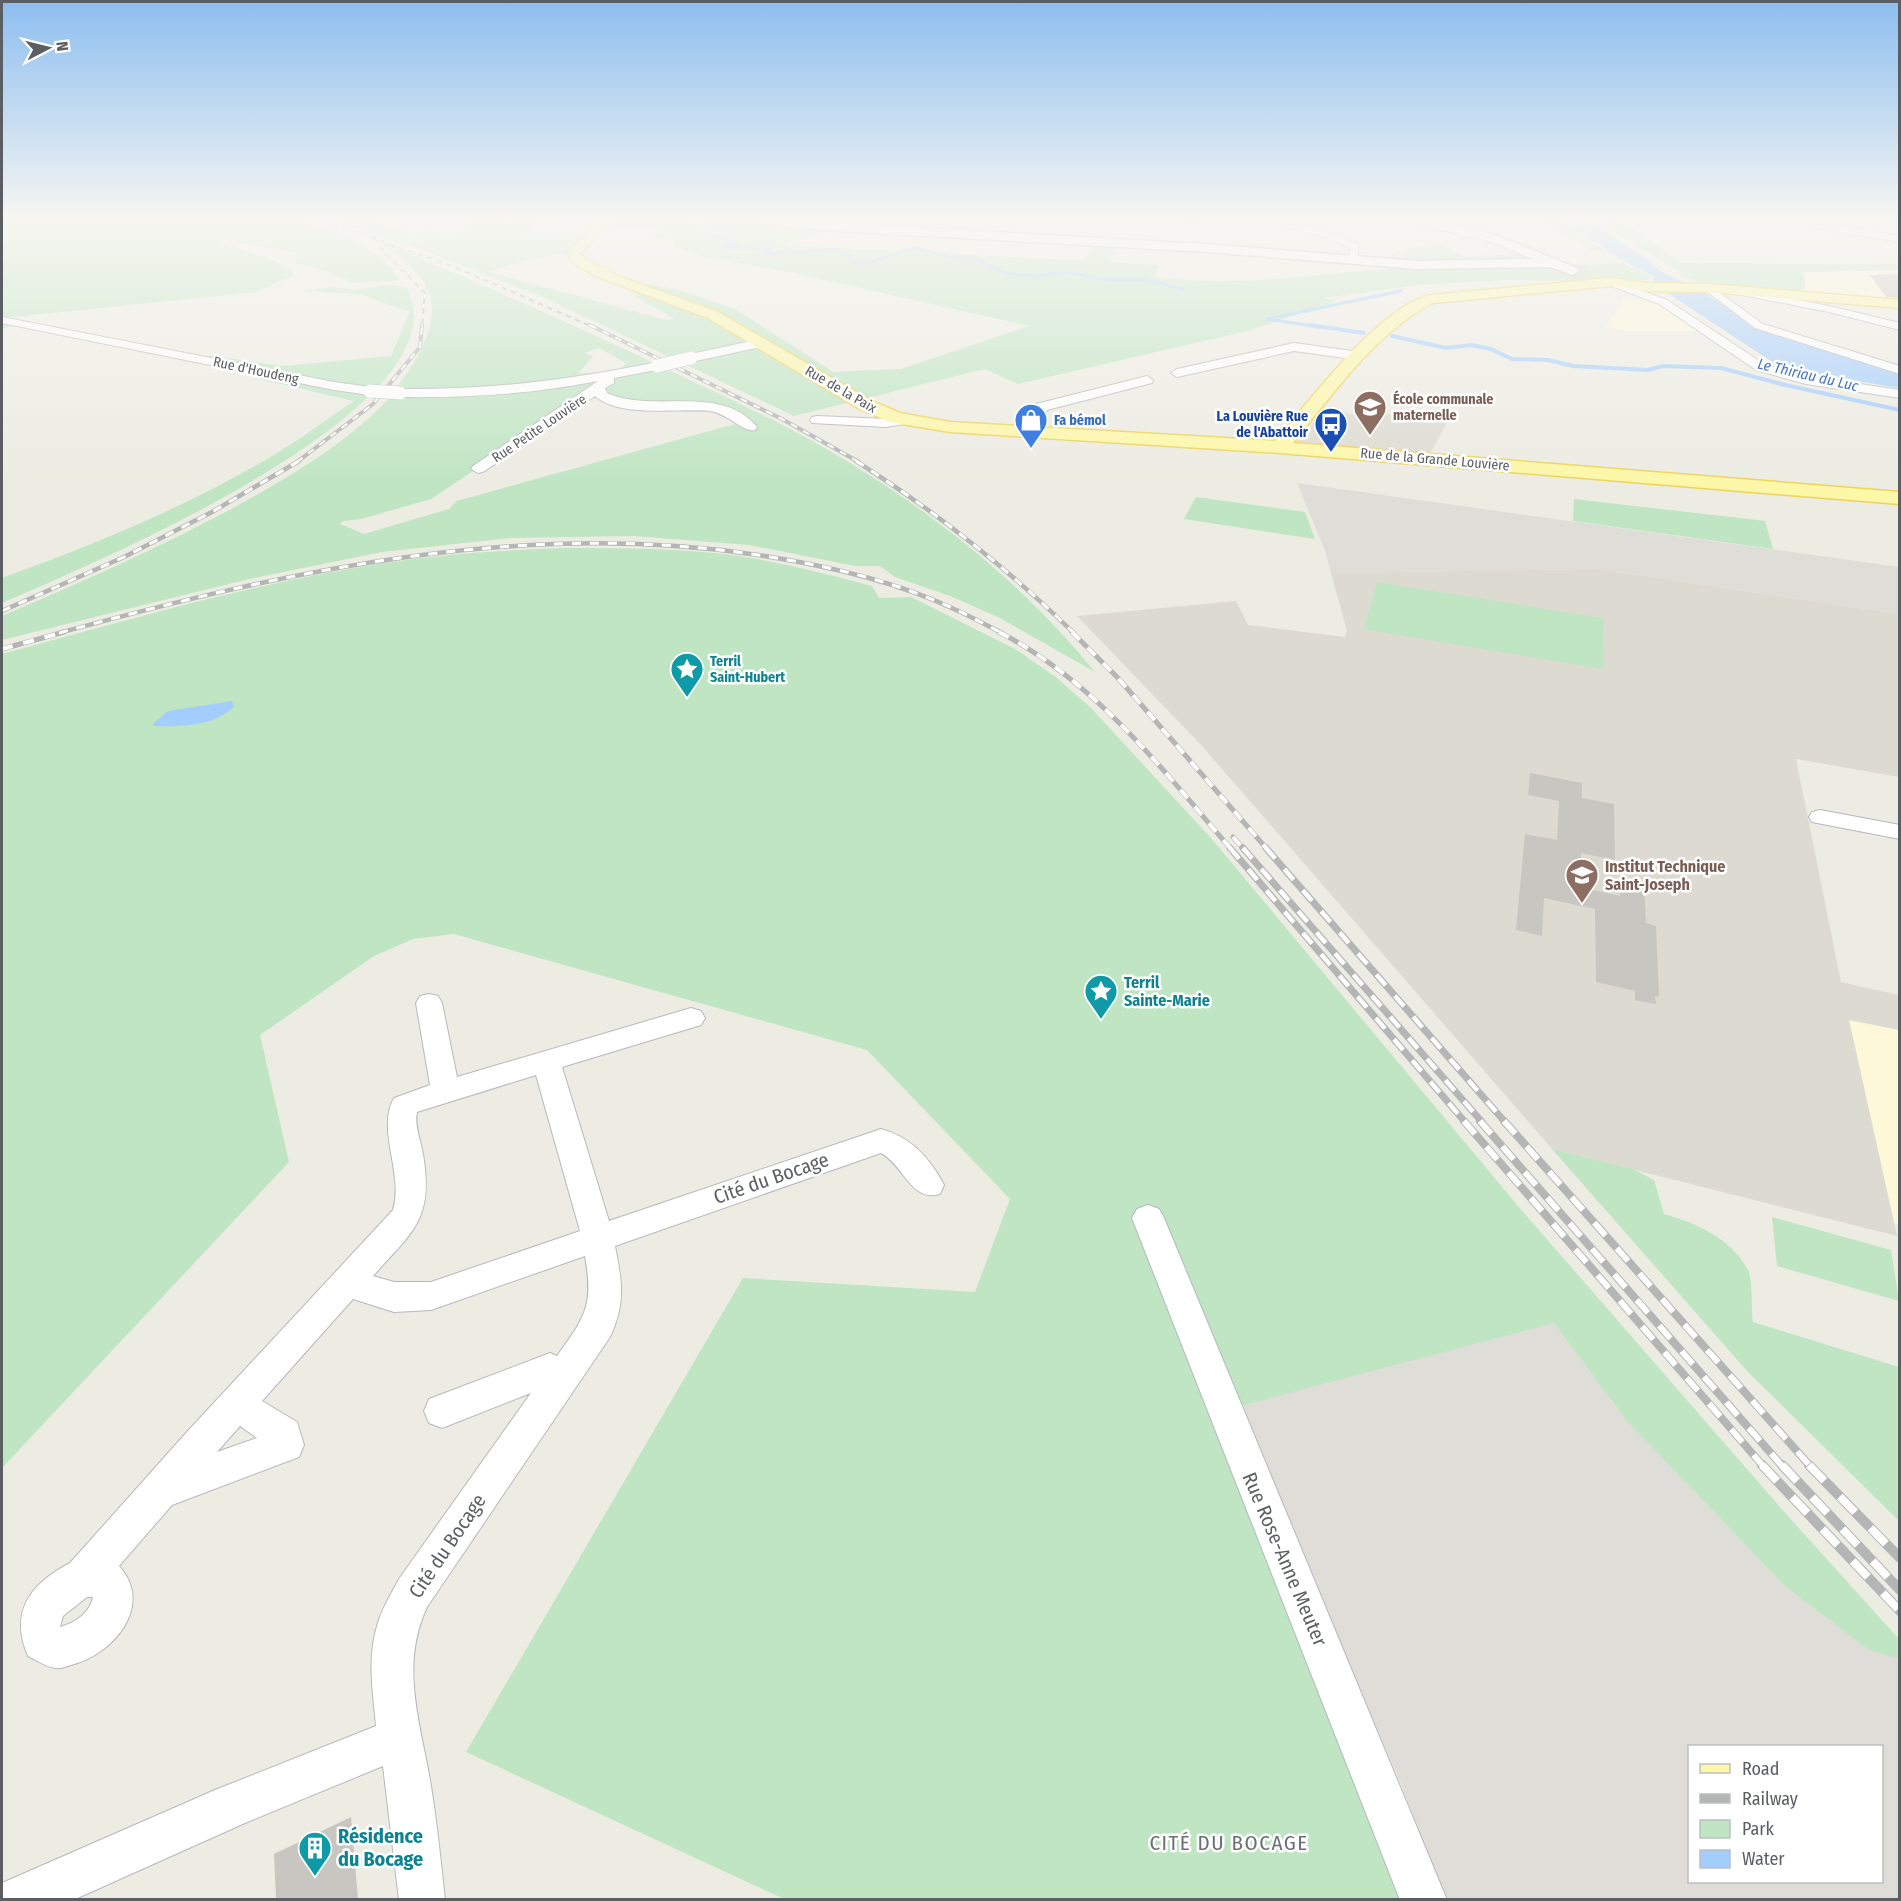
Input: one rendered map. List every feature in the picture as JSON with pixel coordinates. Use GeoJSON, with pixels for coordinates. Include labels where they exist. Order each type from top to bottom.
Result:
{"type":"FeatureCollection","features":[{"type":"Feature","properties":{"kind":"main road","name":"Rue de la Paix"},"geometry":{"type":"LineString","coordinates":[[696,308],[864,404],[905,420],[933,425]]}},
{"type":"Feature","properties":{"kind":"main road"},"geometry":{"type":"LineString","coordinates":[[1280,447],[1381,333],[1413,308]]}},
{"type":"Feature","properties":{"kind":"main road","name":"Rue de la Grande Louvière"},"geometry":{"type":"LineString","coordinates":[[933,425],[1280,447],[1899,498]]}},
{"type":"Feature","properties":{"kind":"street"},"geometry":{"type":"LineString","coordinates":[[1672,308],[1760,367],[1806,380],[1899,394]]}},
{"type":"Feature","properties":{"kind":"street"},"geometry":{"type":"LineString","coordinates":[[1735,308],[1759,326],[1899,370]]}},
{"type":"Feature","properties":{"kind":"street"},"geometry":{"type":"LineString","coordinates":[[1822,308],[1899,327]]}},
{"type":"Feature","properties":{"kind":"street","name":"Rue d'Houdeng"},"geometry":{"type":"LineString","coordinates":[[2,321],[334,386],[400,393],[441,394],[516,390],[617,375]]}},
{"type":"Feature","properties":{"kind":"street"},"geometry":{"type":"LineString","coordinates":[[617,375],[761,343]]}},
{"type":"Feature","properties":{"kind":"street"},"geometry":{"type":"LineString","coordinates":[[1177,374],[1294,347],[1360,356]]}},
{"type":"Feature","properties":{"kind":"street","name":"Rue Petite Louvière"},"geometry":{"type":"LineString","coordinates":[[478,469],[617,375]]}},
{"type":"Feature","properties":{"kind":"street"},"geometry":{"type":"LineString","coordinates":[[1030,432],[1041,407],[1148,380]]}},
{"type":"Feature","properties":{"kind":"street","name":"Rue Petite Louvière"},"geometry":{"type":"LineString","coordinates":[[598,386],[603,396],[619,402],[721,410],[734,414],[750,427]]}},
{"type":"Feature","properties":{"kind":"street"},"geometry":{"type":"LineString","coordinates":[[817,420],[886,423],[905,420]]}},
{"type":"Feature","properties":{"kind":"street"},"geometry":{"type":"LineString","coordinates":[[1820,817],[1899,832]]}},
{"type":"Feature","properties":{"kind":"street"},"geometry":{"type":"LineString","coordinates":[[429,1003],[445,1091]]}},
{"type":"Feature","properties":{"kind":"street"},"geometry":{"type":"LineString","coordinates":[[84,1577],[158,1491],[406,1216],[411,1207],[411,1187],[401,1117],[404,1107],[416,1100],[445,1091],[691,1018]]}},
{"type":"Feature","properties":{"kind":"street","name":"Cité du Bocage"},"geometry":{"type":"LineString","coordinates":[[422,1899],[409,1785],[399,1738],[391,1661],[397,1626],[413,1593],[598,1326],[605,1302],[606,1281],[598,1239],[546,1061]]}},
{"type":"Feature","properties":{"kind":"street","name":"Cité du Bocage"},"geometry":{"type":"LineString","coordinates":[[347,1283],[394,1297],[431,1296],[881,1141],[890,1142],[903,1151],[929,1185]]}},
{"type":"Feature","properties":{"kind":"street","name":"Rue Rose-Anne Meuter"},"geometry":{"type":"LineString","coordinates":[[1148,1218],[1251,1477],[1424,1899]]}},
{"type":"Feature","properties":{"kind":"street"},"geometry":{"type":"LineString","coordinates":[[441,1411],[550,1369],[563,1376]]}},
{"type":"Feature","properties":{"kind":"street"},"geometry":{"type":"LineString","coordinates":[[158,1491],[286,1445],[284,1434],[236,1404]]}},
{"type":"Feature","properties":{"kind":"street"},"geometry":{"type":"LineString","coordinates":[[18,1899],[231,1806],[399,1738]]}},
{"type":"Feature","properties":{"kind":"shaded area"},"geometry":{"type":"Polygon","coordinates":[[[1618,308],[1671,308],[1705,331],[1629,331],[1606,327],[1618,308]]]}},
{"type":"Feature","properties":{"kind":"shaded area","name":"École communale maternelle"},"geometry":{"type":"Polygon","coordinates":[[[1324,410],[1370,417],[1376,412],[1447,423],[1428,457],[1296,443],[1324,410]]]}},
{"type":"Feature","properties":{"kind":"shaded area"},"geometry":{"type":"Polygon","coordinates":[[[1297,483],[1899,567],[1899,614],[1599,569],[1331,573],[1325,551],[1297,483]]]}},
{"type":"Feature","properties":{"kind":"shaded area","name":"Institut Technique Saint-Joseph"},"geometry":{"type":"Polygon","coordinates":[[[1599,569],[1899,614],[1899,777],[1796,759],[1841,982],[1899,995],[1899,1030],[1849,1020],[1897,1236],[1552,1149],[1202,746],[1077,616],[1236,601],[1248,625],[1345,637],[1347,631],[1331,573],[1599,569]]]}},
{"type":"Feature","properties":{"kind":"shaded area"},"geometry":{"type":"Polygon","coordinates":[[[1849,1019],[1899,1030],[1899,1225],[1894,1223],[1849,1019]]]}},
{"type":"Feature","properties":{"kind":"shaded area"},"geometry":{"type":"Polygon","coordinates":[[[1554,1323],[1627,1421],[1785,1586],[1867,1649],[1899,1659],[1899,1899],[1445,1899],[1401,1784],[1236,1406],[1554,1323]]]}},
{"type":"Feature","properties":{"kind":"green space"},"geometry":{"type":"Polygon","coordinates":[[[2,308],[103,308],[12,317],[7,320],[21,324],[2,329],[4,321],[2,320],[2,308]]]}},
{"type":"Feature","properties":{"kind":"green space"},"geometry":{"type":"Polygon","coordinates":[[[432,308],[532,308],[722,395],[818,444],[905,499],[987,562],[1061,633],[1095,672],[998,617],[950,596],[895,577],[880,566],[855,566],[749,545],[634,536],[510,538],[382,552],[249,579],[2,640],[2,616],[155,548],[264,491],[341,441],[391,396],[470,394],[522,391],[600,381],[585,396],[431,499],[361,519],[343,521],[340,524],[364,534],[449,509],[457,501],[742,422],[728,412],[633,404],[600,393],[626,363],[599,348],[585,353],[593,356],[579,373],[593,373],[594,379],[472,393],[396,389],[422,348],[429,329],[432,308]]]}},
{"type":"Feature","properties":{"kind":"green space"},"geometry":{"type":"Polygon","coordinates":[[[566,308],[620,308],[666,320],[675,319],[655,308],[730,308],[833,372],[901,369],[1029,326],[948,308],[1317,308],[1251,330],[1018,384],[985,369],[794,416],[566,308]]]}},
{"type":"Feature","properties":{"kind":"green space"},"geometry":{"type":"Polygon","coordinates":[[[409,314],[411,334],[382,382],[329,430],[259,477],[183,519],[108,556],[2,603],[2,578],[108,537],[211,490],[287,447],[354,401],[263,380],[218,363],[196,358],[212,356],[283,366],[391,356],[409,314]]]}},
{"type":"Feature","properties":{"kind":"green space"},"geometry":{"type":"Polygon","coordinates":[[[1196,497],[1305,512],[1315,539],[1184,519],[1196,497]]]}},
{"type":"Feature","properties":{"kind":"green space"},"geometry":{"type":"Polygon","coordinates":[[[1574,499],[1765,521],[1773,549],[1573,521],[1574,499]]]}},
{"type":"Feature","properties":{"kind":"green space"},"geometry":{"type":"Polygon","coordinates":[[[565,548],[652,549],[717,553],[806,569],[872,586],[879,598],[911,597],[1017,650],[1057,678],[1091,708],[1211,838],[1518,1206],[1787,1515],[1899,1639],[1899,1659],[1867,1649],[1785,1586],[1627,1421],[1554,1323],[1209,1414],[1401,1899],[784,1899],[466,1752],[743,1278],[975,1292],[1010,1199],[867,1050],[454,934],[413,939],[374,956],[260,1035],[289,1162],[2,1468],[2,654],[191,603],[335,571],[452,555],[565,548]]]}},
{"type":"Feature","properties":{"kind":"green space"},"geometry":{"type":"Polygon","coordinates":[[[1377,582],[1603,618],[1604,669],[1364,629],[1377,582]]]}},
{"type":"Feature","properties":{"kind":"green space"},"geometry":{"type":"Polygon","coordinates":[[[1552,1149],[1633,1169],[1654,1180],[1664,1214],[1712,1233],[1741,1259],[1750,1275],[1753,1322],[1899,1367],[1899,1521],[1747,1371],[1552,1149]]]}},
{"type":"Feature","properties":{"kind":"green space"},"geometry":{"type":"Polygon","coordinates":[[[1772,1217],[1891,1250],[1899,1301],[1777,1266],[1772,1217]]]}},
{"type":"Feature","properties":{"kind":"water"},"geometry":{"type":"Polygon","coordinates":[[[1690,308],[1727,308],[1757,327],[1899,371],[1899,388],[1809,373],[1777,365],[1690,308]]]}},
{"type":"Feature","properties":{"kind":"water"},"geometry":{"type":"Polygon","coordinates":[[[232,701],[234,707],[207,722],[175,726],[154,726],[153,724],[168,711],[232,701]]]}},
{"type":"Feature","properties":{"kind":"building"},"geometry":{"type":"Polygon","coordinates":[[[1530,773],[1582,783],[1582,798],[1614,804],[1615,860],[1581,853],[1580,887],[1620,896],[1619,883],[1644,888],[1646,923],[1656,926],[1659,997],[1655,996],[1656,1004],[1635,1000],[1635,991],[1596,982],[1595,909],[1544,898],[1542,936],[1516,930],[1525,834],[1557,840],[1559,801],[1528,795],[1530,773]]]}},
{"type":"Feature","properties":{"kind":"building","name":"Résidence du Bocage"},"geometry":{"type":"Polygon","coordinates":[[[351,1817],[358,1899],[276,1899],[274,1854],[351,1817]]]}},
{"type":"Feature","properties":{"kind":"waterway"},"geometry":{"type":"LineString","coordinates":[[1320,327],[1267,319],[1321,308]]}},
{"type":"Feature","properties":{"kind":"waterway"},"geometry":{"type":"LineString","coordinates":[[1310,325],[1364,333]]}},
{"type":"Feature","properties":{"kind":"waterway","name":"Le Thiriau du Luc"},"geometry":{"type":"LineString","coordinates":[[1392,336],[1446,348],[1471,345],[1491,349],[1512,359],[1548,360],[1573,366],[1648,370],[1663,366],[1721,368],[1785,385],[1900,410]]}},
{"type":"Feature","properties":{"kind":"railway"},"geometry":{"type":"LineString","coordinates":[[422,327],[424,308]]}},
{"type":"Feature","properties":{"kind":"railway"},"geometry":{"type":"LineString","coordinates":[[549,308],[593,327]]}},
{"type":"Feature","properties":{"kind":"railway"},"geometry":{"type":"LineString","coordinates":[[297,462],[373,404],[420,347],[422,325]]}},
{"type":"Feature","properties":{"kind":"railway"},"geometry":{"type":"LineString","coordinates":[[590,325],[782,419],[859,462]]}},
{"type":"Feature","properties":{"kind":"railway"},"geometry":{"type":"LineString","coordinates":[[2,611],[124,557],[212,512],[299,461]]}},
{"type":"Feature","properties":{"kind":"railway"},"geometry":{"type":"LineString","coordinates":[[856,461],[969,541],[1074,633]]}},
{"type":"Feature","properties":{"kind":"railway"},"geometry":{"type":"LineString","coordinates":[[59,633],[145,610],[318,572],[405,557],[493,548],[581,543],[669,545],[758,555],[833,569],[883,582],[931,599],[1002,633]]}},
{"type":"Feature","properties":{"kind":"railway"},"geometry":{"type":"LineString","coordinates":[[2,649],[64,632]]}},
{"type":"Feature","properties":{"kind":"railway"},"geometry":{"type":"LineString","coordinates":[[999,632],[1034,652],[1097,701],[1152,758],[1231,849]]}},
{"type":"Feature","properties":{"kind":"railway"},"geometry":{"type":"LineString","coordinates":[[1072,632],[1118,678],[1267,849]]}},
{"type":"Feature","properties":{"kind":"railway"},"geometry":{"type":"LineString","coordinates":[[1233,837],[1244,849]]}},
{"type":"Feature","properties":{"kind":"railway"},"geometry":{"type":"LineString","coordinates":[[1230,848],[1465,1122]]}},
{"type":"Feature","properties":{"kind":"railway"},"geometry":{"type":"LineString","coordinates":[[1243,848],[1482,1122]]}},
{"type":"Feature","properties":{"kind":"railway"},"geometry":{"type":"LineString","coordinates":[[1266,848],[1505,1122]]}},
{"type":"Feature","properties":{"kind":"railway"},"geometry":{"type":"LineString","coordinates":[[1464,1121],[1764,1467]]}},
{"type":"Feature","properties":{"kind":"railway"},"geometry":{"type":"LineString","coordinates":[[1480,1121],[1783,1467]]}},
{"type":"Feature","properties":{"kind":"railway"},"geometry":{"type":"LineString","coordinates":[[1504,1121],[1811,1467]]}},
{"type":"Feature","properties":{"kind":"railway"},"geometry":{"type":"LineString","coordinates":[[1762,1465],[1900,1611]]}},
{"type":"Feature","properties":{"kind":"railway"},"geometry":{"type":"LineString","coordinates":[[1782,1465],[1900,1590]]}},
{"type":"Feature","properties":{"kind":"railway"},"geometry":{"type":"LineString","coordinates":[[1809,1465],[1900,1558]]}},
{"type":"Feature","properties":{"kind":"place","name":"École communale maternelle"},"geometry":{"type":"Point","coordinates":[1370,436]}},
{"type":"Feature","properties":{"kind":"place","name":"Fa bémol"},"geometry":{"type":"Point","coordinates":[1031,449]}},
{"type":"Feature","properties":{"kind":"place","name":"La Louvière Rue de l'Abattoir"},"geometry":{"type":"Point","coordinates":[1331,453]}},
{"type":"Feature","properties":{"kind":"place","name":"Terril Saint-Hubert"},"geometry":{"type":"Point","coordinates":[687,698]}},
{"type":"Feature","properties":{"kind":"place","name":"Institut Technique Saint-Joseph"},"geometry":{"type":"Point","coordinates":[1582,904]}},
{"type":"Feature","properties":{"kind":"place","name":"Terril Sainte-Marie"},"geometry":{"type":"Point","coordinates":[1101,1020]}},
{"type":"Feature","properties":{"kind":"place","name":"Résidence du Bocage"},"geometry":{"type":"Point","coordinates":[315,1877]}},
{"type":"Feature","properties":{"kind":"district","name":"CITÉ DU BOCAGE"},"geometry":{"type":"Point","coordinates":[1229,1843]}}]}
